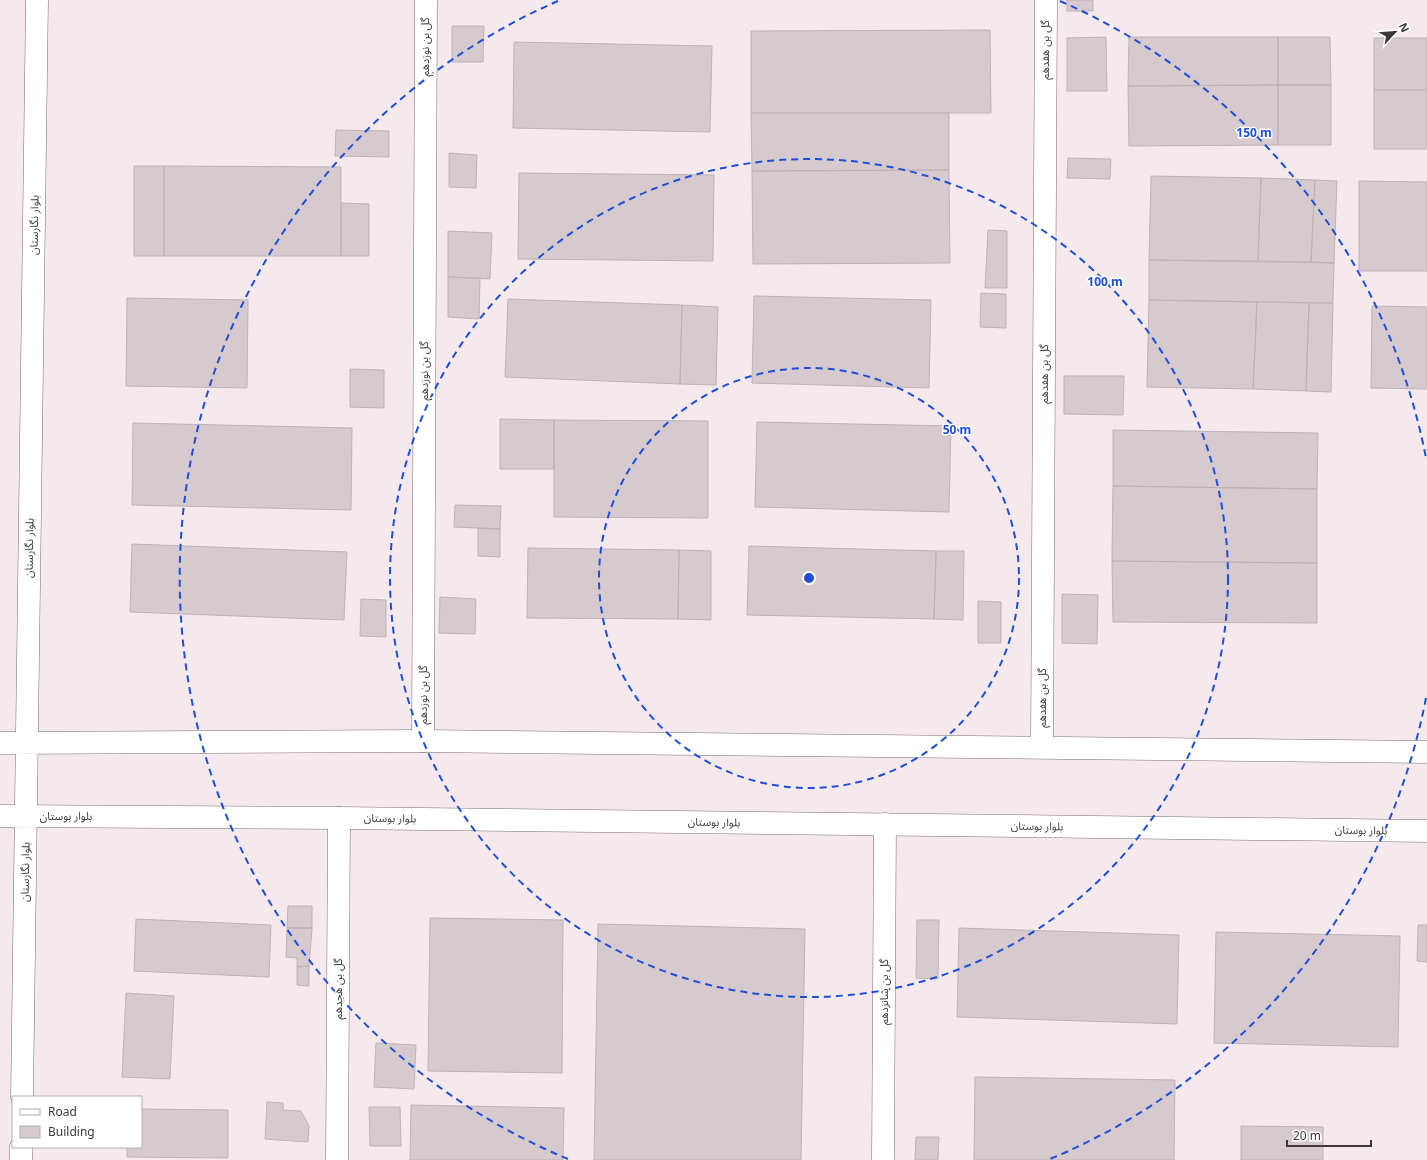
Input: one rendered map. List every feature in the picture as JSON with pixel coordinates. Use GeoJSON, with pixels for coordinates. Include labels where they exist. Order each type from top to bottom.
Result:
{"type":"FeatureCollection","features":[{"type":"Feature","properties":{"kind":"street","name":"بلوار نگارستان"},"geometry":{"type":"LineString","coordinates":[[22,1096],[37,0]]}},
{"type":"Feature","properties":{"kind":"street","name":"گل بن نوزدهم"},"geometry":{"type":"LineString","coordinates":[[423,741],[426,0]]}},
{"type":"Feature","properties":{"kind":"street","name":"گل بن هفدهم"},"geometry":{"type":"LineString","coordinates":[[1042,747],[1046,0]]}},
{"type":"Feature","properties":{"kind":"street"},"geometry":{"type":"LineString","coordinates":[[0,743],[423,741],[1427,752]]}},
{"type":"Feature","properties":{"kind":"street","name":"بلوار بوستان"},"geometry":{"type":"LineString","coordinates":[[0,816],[339,818],[1427,831]]}},
{"type":"Feature","properties":{"kind":"street","name":"گل بن هجدهم"},"geometry":{"type":"LineString","coordinates":[[336,1160],[339,818]]}},
{"type":"Feature","properties":{"kind":"street","name":"گل بن شانزدهم"},"geometry":{"type":"LineString","coordinates":[[883,1160],[885,824]]}},
{"type":"Feature","properties":{"kind":"street"},"geometry":{"type":"LineString","coordinates":[[21,1148],[21,1160]]}},
{"type":"Feature","properties":{"kind":"building"},"geometry":{"type":"Polygon","coordinates":[[[1067,0],[1093,0],[1093,11],[1067,11],[1067,0]]]}},
{"type":"Feature","properties":{"kind":"building"},"geometry":{"type":"Polygon","coordinates":[[[452,26],[484,26],[483,62],[452,62],[452,26]]]}},
{"type":"Feature","properties":{"kind":"building"},"geometry":{"type":"Polygon","coordinates":[[[990,30],[991,113],[751,113],[751,31],[990,30]]]}},
{"type":"Feature","properties":{"kind":"building"},"geometry":{"type":"Polygon","coordinates":[[[1106,37],[1107,91],[1067,91],[1067,38],[1106,37]]]}},
{"type":"Feature","properties":{"kind":"building"},"geometry":{"type":"Polygon","coordinates":[[[1129,37],[1278,37],[1278,85],[1128,86],[1129,37]]]}},
{"type":"Feature","properties":{"kind":"building"},"geometry":{"type":"Polygon","coordinates":[[[1278,37],[1330,37],[1331,85],[1278,85],[1278,37]]]}},
{"type":"Feature","properties":{"kind":"building"},"geometry":{"type":"Polygon","coordinates":[[[1374,38],[1427,38],[1427,90],[1374,90],[1374,38]]]}},
{"type":"Feature","properties":{"kind":"building"},"geometry":{"type":"Polygon","coordinates":[[[514,42],[712,46],[710,132],[513,128],[514,42]]]}},
{"type":"Feature","properties":{"kind":"building"},"geometry":{"type":"Polygon","coordinates":[[[1278,85],[1278,145],[1129,146],[1128,86],[1278,85]]]}},
{"type":"Feature","properties":{"kind":"building"},"geometry":{"type":"Polygon","coordinates":[[[1278,85],[1331,85],[1331,145],[1278,145],[1278,85]]]}},
{"type":"Feature","properties":{"kind":"building"},"geometry":{"type":"Polygon","coordinates":[[[1374,90],[1427,90],[1427,149],[1374,149],[1374,90]]]}},
{"type":"Feature","properties":{"kind":"building"},"geometry":{"type":"Polygon","coordinates":[[[751,113],[949,113],[949,170],[752,171],[751,113]]]}},
{"type":"Feature","properties":{"kind":"building"},"geometry":{"type":"Polygon","coordinates":[[[336,130],[389,131],[389,157],[335,156],[336,130]]]}},
{"type":"Feature","properties":{"kind":"building"},"geometry":{"type":"Polygon","coordinates":[[[449,153],[477,155],[476,188],[449,187],[449,153]]]}},
{"type":"Feature","properties":{"kind":"building"},"geometry":{"type":"Polygon","coordinates":[[[1068,158],[1111,159],[1110,179],[1067,178],[1068,158]]]}},
{"type":"Feature","properties":{"kind":"building"},"geometry":{"type":"Polygon","coordinates":[[[134,166],[164,166],[164,256],[134,256],[134,166]]]}},
{"type":"Feature","properties":{"kind":"building"},"geometry":{"type":"Polygon","coordinates":[[[164,166],[341,167],[341,256],[164,256],[164,166]]]}},
{"type":"Feature","properties":{"kind":"building"},"geometry":{"type":"Polygon","coordinates":[[[949,170],[950,263],[753,264],[752,171],[949,170]]]}},
{"type":"Feature","properties":{"kind":"building"},"geometry":{"type":"Polygon","coordinates":[[[519,173],[714,175],[713,261],[518,259],[519,173]]]}},
{"type":"Feature","properties":{"kind":"building"},"geometry":{"type":"Polygon","coordinates":[[[1151,176],[1261,178],[1258,261],[1149,260],[1151,176]]]}},
{"type":"Feature","properties":{"kind":"building"},"geometry":{"type":"Polygon","coordinates":[[[1261,178],[1315,180],[1311,262],[1258,261],[1261,178]]]}},
{"type":"Feature","properties":{"kind":"building"},"geometry":{"type":"Polygon","coordinates":[[[1315,180],[1337,181],[1334,263],[1311,262],[1315,180]]]}},
{"type":"Feature","properties":{"kind":"building"},"geometry":{"type":"Polygon","coordinates":[[[1359,181],[1427,182],[1427,271],[1359,271],[1359,181]]]}},
{"type":"Feature","properties":{"kind":"building"},"geometry":{"type":"Polygon","coordinates":[[[341,203],[369,204],[369,256],[341,256],[341,203]]]}},
{"type":"Feature","properties":{"kind":"building"},"geometry":{"type":"Polygon","coordinates":[[[988,230],[1007,231],[1007,288],[985,288],[988,230]]]}},
{"type":"Feature","properties":{"kind":"building"},"geometry":{"type":"Polygon","coordinates":[[[448,231],[492,233],[490,279],[448,277],[448,231]]]}},
{"type":"Feature","properties":{"kind":"building"},"geometry":{"type":"Polygon","coordinates":[[[1149,260],[1334,263],[1333,303],[1149,300],[1149,260]]]}},
{"type":"Feature","properties":{"kind":"building"},"geometry":{"type":"Polygon","coordinates":[[[448,277],[480,278],[479,319],[448,317],[448,277]]]}},
{"type":"Feature","properties":{"kind":"building"},"geometry":{"type":"Polygon","coordinates":[[[981,293],[1006,294],[1006,328],[980,327],[981,293]]]}},
{"type":"Feature","properties":{"kind":"building"},"geometry":{"type":"Polygon","coordinates":[[[754,296],[931,300],[929,388],[752,383],[754,296]]]}},
{"type":"Feature","properties":{"kind":"building"},"geometry":{"type":"Polygon","coordinates":[[[127,298],[248,300],[247,388],[126,386],[127,298]]]}},
{"type":"Feature","properties":{"kind":"building"},"geometry":{"type":"Polygon","coordinates":[[[508,299],[682,305],[680,384],[505,377],[508,299]]]}},
{"type":"Feature","properties":{"kind":"building"},"geometry":{"type":"Polygon","coordinates":[[[1149,300],[1257,302],[1253,389],[1147,387],[1149,300]]]}},
{"type":"Feature","properties":{"kind":"building"},"geometry":{"type":"Polygon","coordinates":[[[1257,302],[1309,303],[1306,391],[1253,389],[1257,302]]]}},
{"type":"Feature","properties":{"kind":"building"},"geometry":{"type":"Polygon","coordinates":[[[1309,303],[1333,303],[1331,392],[1306,391],[1309,303]]]}},
{"type":"Feature","properties":{"kind":"building"},"geometry":{"type":"Polygon","coordinates":[[[682,305],[718,307],[716,385],[680,384],[682,305]]]}},
{"type":"Feature","properties":{"kind":"building"},"geometry":{"type":"Polygon","coordinates":[[[1372,306],[1427,307],[1427,389],[1371,388],[1372,306]]]}},
{"type":"Feature","properties":{"kind":"building"},"geometry":{"type":"Polygon","coordinates":[[[350,369],[384,370],[384,408],[350,407],[350,369]]]}},
{"type":"Feature","properties":{"kind":"building"},"geometry":{"type":"Polygon","coordinates":[[[1064,376],[1124,376],[1123,415],[1064,414],[1064,376]]]}},
{"type":"Feature","properties":{"kind":"building"},"geometry":{"type":"Polygon","coordinates":[[[500,419],[554,420],[554,469],[500,469],[500,419]]]}},
{"type":"Feature","properties":{"kind":"building"},"geometry":{"type":"Polygon","coordinates":[[[554,420],[708,421],[708,518],[554,517],[554,420]]]}},
{"type":"Feature","properties":{"kind":"building"},"geometry":{"type":"Polygon","coordinates":[[[757,422],[951,426],[949,512],[755,507],[757,422]]]}},
{"type":"Feature","properties":{"kind":"building"},"geometry":{"type":"Polygon","coordinates":[[[133,423],[352,428],[351,510],[132,505],[133,423]]]}},
{"type":"Feature","properties":{"kind":"building"},"geometry":{"type":"Polygon","coordinates":[[[1113,430],[1318,433],[1317,489],[1113,486],[1113,430]]]}},
{"type":"Feature","properties":{"kind":"building"},"geometry":{"type":"Polygon","coordinates":[[[1113,486],[1317,489],[1317,563],[1112,561],[1113,486]]]}},
{"type":"Feature","properties":{"kind":"building"},"geometry":{"type":"Polygon","coordinates":[[[455,505],[501,506],[500,529],[454,527],[455,505]]]}},
{"type":"Feature","properties":{"kind":"building"},"geometry":{"type":"Polygon","coordinates":[[[478,528],[500,529],[500,557],[478,556],[478,528]]]}},
{"type":"Feature","properties":{"kind":"building"},"geometry":{"type":"Polygon","coordinates":[[[132,544],[347,552],[344,620],[130,612],[132,544]]]}},
{"type":"Feature","properties":{"kind":"building"},"geometry":{"type":"Polygon","coordinates":[[[749,546],[936,551],[934,619],[747,615],[749,546]]]}},
{"type":"Feature","properties":{"kind":"building"},"geometry":{"type":"Polygon","coordinates":[[[528,548],[679,550],[678,619],[527,618],[528,548]]]}},
{"type":"Feature","properties":{"kind":"building"},"geometry":{"type":"Polygon","coordinates":[[[679,550],[711,551],[711,620],[678,619],[679,550]]]}},
{"type":"Feature","properties":{"kind":"building"},"geometry":{"type":"Polygon","coordinates":[[[936,551],[964,551],[963,620],[934,619],[936,551]]]}},
{"type":"Feature","properties":{"kind":"building"},"geometry":{"type":"Polygon","coordinates":[[[1112,561],[1317,563],[1317,623],[1113,622],[1112,561]]]}},
{"type":"Feature","properties":{"kind":"building"},"geometry":{"type":"Polygon","coordinates":[[[1062,594],[1098,595],[1097,644],[1062,643],[1062,594]]]}},
{"type":"Feature","properties":{"kind":"building"},"geometry":{"type":"Polygon","coordinates":[[[440,597],[476,599],[475,634],[439,633],[440,597]]]}},
{"type":"Feature","properties":{"kind":"building"},"geometry":{"type":"Polygon","coordinates":[[[361,599],[386,600],[386,637],[360,636],[361,599]]]}},
{"type":"Feature","properties":{"kind":"building"},"geometry":{"type":"Polygon","coordinates":[[[978,601],[1001,602],[1001,643],[978,643],[978,601]]]}},
{"type":"Feature","properties":{"kind":"building"},"geometry":{"type":"Polygon","coordinates":[[[288,906],[312,906],[312,928],[287,928],[288,906]]]}},
{"type":"Feature","properties":{"kind":"building"},"geometry":{"type":"Polygon","coordinates":[[[430,918],[563,920],[562,1073],[428,1071],[430,918]]]}},
{"type":"Feature","properties":{"kind":"building"},"geometry":{"type":"Polygon","coordinates":[[[136,919],[271,925],[269,977],[134,971],[136,919]]]}},
{"type":"Feature","properties":{"kind":"building"},"geometry":{"type":"Polygon","coordinates":[[[917,920],[939,920],[938,979],[916,978],[917,920]]]}},
{"type":"Feature","properties":{"kind":"building"},"geometry":{"type":"Polygon","coordinates":[[[598,924],[805,929],[801,1160],[594,1160],[598,924]]]}},
{"type":"Feature","properties":{"kind":"building"},"geometry":{"type":"Polygon","coordinates":[[[1418,925],[1427,925],[1427,962],[1417,961],[1418,925]]]}},
{"type":"Feature","properties":{"kind":"building"},"geometry":{"type":"Polygon","coordinates":[[[287,928],[312,928],[309,966],[297,967],[297,958],[286,957],[287,928]]]}},
{"type":"Feature","properties":{"kind":"building"},"geometry":{"type":"Polygon","coordinates":[[[959,928],[1179,935],[1177,1024],[957,1017],[959,928]]]}},
{"type":"Feature","properties":{"kind":"building"},"geometry":{"type":"Polygon","coordinates":[[[1216,932],[1400,936],[1398,1047],[1214,1043],[1216,932]]]}},
{"type":"Feature","properties":{"kind":"building"},"geometry":{"type":"Polygon","coordinates":[[[309,966],[309,986],[297,985],[297,967],[309,966]]]}},
{"type":"Feature","properties":{"kind":"building"},"geometry":{"type":"Polygon","coordinates":[[[126,993],[174,996],[170,1079],[122,1077],[126,993]]]}},
{"type":"Feature","properties":{"kind":"building"},"geometry":{"type":"Polygon","coordinates":[[[376,1043],[416,1045],[414,1089],[374,1087],[376,1043]]]}},
{"type":"Feature","properties":{"kind":"building"},"geometry":{"type":"Polygon","coordinates":[[[975,1077],[1175,1080],[1174,1160],[974,1160],[975,1077]]]}},
{"type":"Feature","properties":{"kind":"building"},"geometry":{"type":"Polygon","coordinates":[[[267,1102],[283,1103],[283,1110],[301,1111],[309,1126],[308,1142],[265,1139],[267,1102]]]}},
{"type":"Feature","properties":{"kind":"building"},"geometry":{"type":"Polygon","coordinates":[[[411,1105],[564,1108],[563,1160],[410,1160],[411,1105]]]}},
{"type":"Feature","properties":{"kind":"building"},"geometry":{"type":"Polygon","coordinates":[[[369,1107],[400,1107],[401,1146],[370,1146],[369,1107]]]}},
{"type":"Feature","properties":{"kind":"building"},"geometry":{"type":"Polygon","coordinates":[[[142,1109],[228,1110],[228,1158],[127,1157],[127,1148],[142,1148],[142,1109]]]}},
{"type":"Feature","properties":{"kind":"building"},"geometry":{"type":"Polygon","coordinates":[[[1241,1126],[1323,1127],[1323,1160],[1241,1160],[1241,1126]]]}},
{"type":"Feature","properties":{"kind":"building"},"geometry":{"type":"Polygon","coordinates":[[[916,1137],[939,1137],[938,1160],[915,1160],[916,1137]]]}}]}
